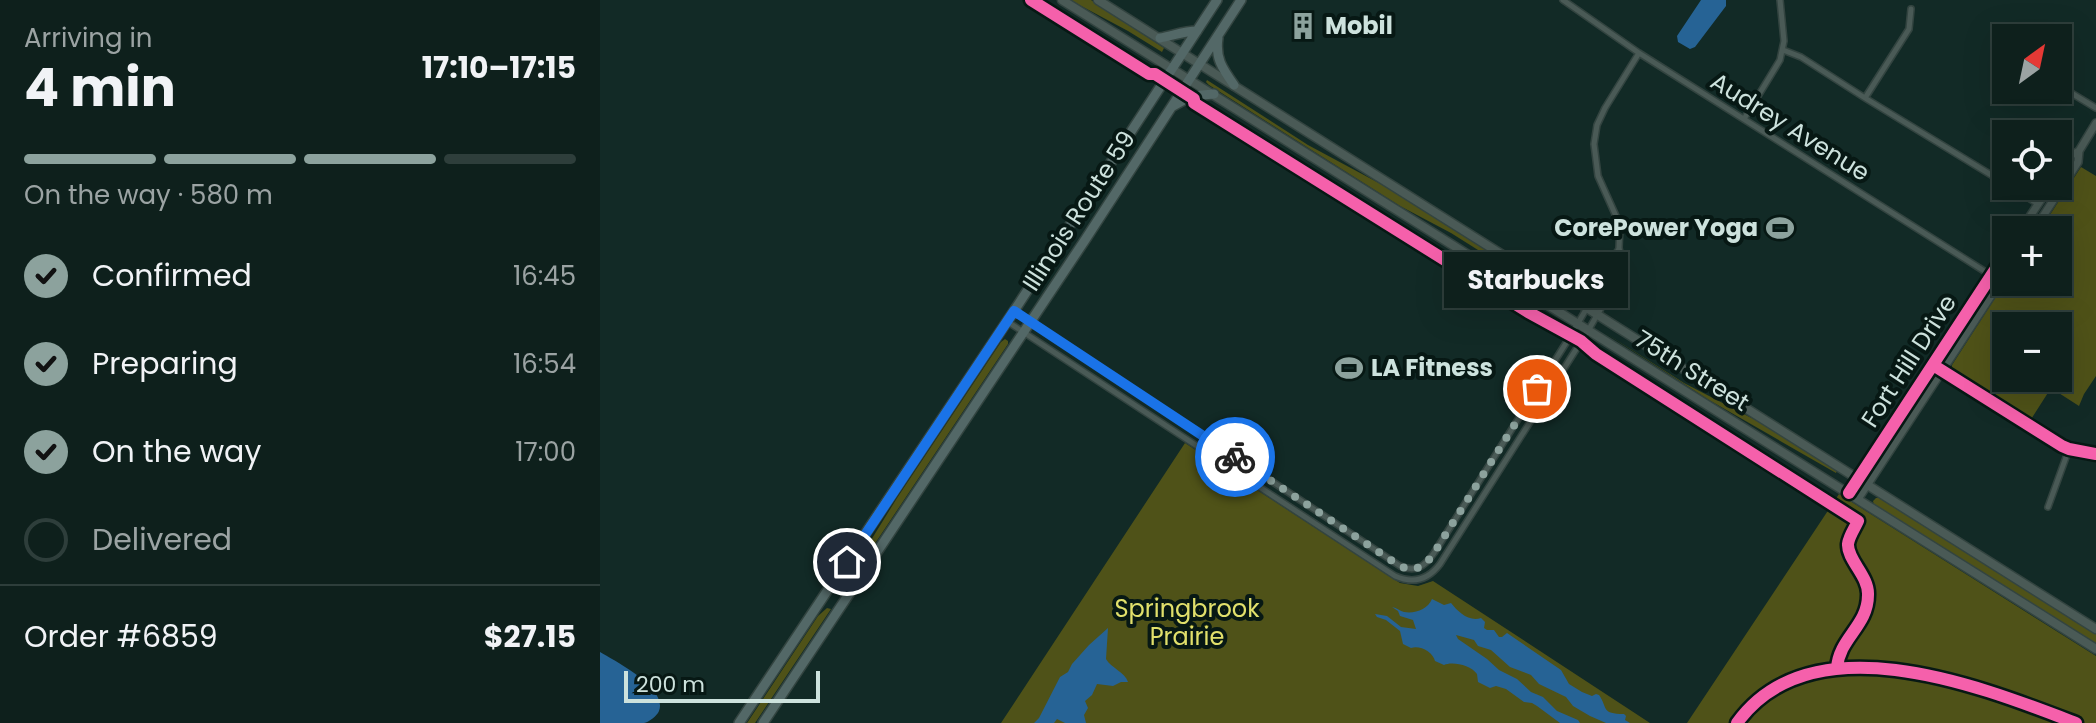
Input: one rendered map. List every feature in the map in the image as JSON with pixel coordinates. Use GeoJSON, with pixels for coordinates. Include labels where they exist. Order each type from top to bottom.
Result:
{"type":"FeatureCollection","features":[{"type":"Feature","properties":{"kind":"main road","name":"75th Street"},"geometry":{"type":"LineString","coordinates":[[1062,0],[2096,649]]}},
{"type":"Feature","properties":{"kind":"main road","name":"75th Street"},"geometry":{"type":"LineString","coordinates":[[1098,0],[2096,629]]}},
{"type":"Feature","properties":{"kind":"main road","name":"Illinois Route 59"},"geometry":{"type":"LineString","coordinates":[[739,723],[1007,322],[1217,0]]}},
{"type":"Feature","properties":{"kind":"main road","name":"Illinois Route 59"},"geometry":{"type":"LineString","coordinates":[[763,723],[1241,0]]}},
{"type":"Feature","properties":{"kind":"main road"},"geometry":{"type":"LineString","coordinates":[[1160,38],[1197,31]]}},
{"type":"Feature","properties":{"kind":"main road"},"geometry":{"type":"LineString","coordinates":[[1218,34],[1218,63],[1234,85]]}},
{"type":"Feature","properties":{"kind":"main road"},"geometry":{"type":"LineString","coordinates":[[1170,108],[1191,96],[1214,94]]}},
{"type":"Feature","properties":{"kind":"street","name":"Audrey Avenue"},"geometry":{"type":"LineString","coordinates":[[1563,0],[1639,53],[1991,276]]}},
{"type":"Feature","properties":{"kind":"street"},"geometry":{"type":"LineString","coordinates":[[1744,119],[1775,70],[1783,50],[1780,0]]}},
{"type":"Feature","properties":{"kind":"street"},"geometry":{"type":"LineString","coordinates":[[1865,98],[1909,29],[1911,9]]}},
{"type":"Feature","properties":{"kind":"street"},"geometry":{"type":"LineString","coordinates":[[1783,50],[1801,57],[1992,175]]}},
{"type":"Feature","properties":{"kind":"street"},"geometry":{"type":"LineString","coordinates":[[1007,322],[1395,576],[1412,581],[1427,577],[1438,567],[1589,329],[1620,273],[1620,225],[1598,176],[1594,144],[1601,116],[1639,53]]}},
{"type":"Feature","properties":{"kind":"street"},"geometry":{"type":"LineString","coordinates":[[2072,93],[2096,108]]}},
{"type":"Feature","properties":{"kind":"street"},"geometry":{"type":"LineString","coordinates":[[2043,216],[2078,162],[2079,151],[2096,123]]}},
{"type":"Feature","properties":{"kind":"street"},"geometry":{"type":"LineString","coordinates":[[2072,155],[2079,151]]}},
{"type":"Feature","properties":{"kind":"street"},"geometry":{"type":"LineString","coordinates":[[2032,200],[2038,204]]}},
{"type":"Feature","properties":{"kind":"street"},"geometry":{"type":"LineString","coordinates":[[2030,216],[2041,200]]}},
{"type":"Feature","properties":{"kind":"street"},"geometry":{"type":"LineString","coordinates":[[1014,311],[1400,566],[1420,568],[1428,562],[1578,323],[1619,248]]}},
{"type":"Feature","properties":{"kind":"street","name":"Fort Hill Drive"},"geometry":{"type":"LineString","coordinates":[[1849,493],[1991,276]]}},
{"type":"Feature","properties":{"kind":"street","name":"Fort Hill Drive"},"geometry":{"type":"LineString","coordinates":[[1858,499],[1992,293]]}},
{"type":"Feature","properties":{"kind":"street"},"geometry":{"type":"LineString","coordinates":[[1933,365],[2069,449],[2096,454]]}},
{"type":"Feature","properties":{"kind":"street"},"geometry":{"type":"LineString","coordinates":[[2048,507],[2069,449]]}},
{"type":"Feature","properties":{"kind":"green space"},"geometry":{"type":"Polygon","coordinates":[[[1070,0],[1091,0],[1164,48],[1162,52],[1128,31],[1070,0]]]}},
{"type":"Feature","properties":{"kind":"green space"},"geometry":{"type":"Polygon","coordinates":[[[1207,80],[1308,145],[1403,196],[1539,282],[1568,305],[1451,233],[1400,206],[1209,85],[1207,80]]]}},
{"type":"Feature","properties":{"kind":"green space"},"geometry":{"type":"Polygon","coordinates":[[[2081,167],[2096,176],[2096,376],[2079,406],[2057,392],[2072,392],[2072,312],[1992,312],[1992,392],[2048,392],[2030,421],[1956,373],[1952,365],[1996,296],[2072,296],[2072,216],[2049,216],[2060,200],[2072,200],[2072,181],[2081,167]]]}},
{"type":"Feature","properties":{"kind":"green space"},"geometry":{"type":"Polygon","coordinates":[[[1602,331],[1684,383],[1765,425],[1836,473],[1709,400],[1602,331]]]}},
{"type":"Feature","properties":{"kind":"green space"},"geometry":{"type":"Polygon","coordinates":[[[1005,339],[1008,344],[846,583],[897,498],[1005,339]]]}},
{"type":"Feature","properties":{"kind":"green space"},"geometry":{"type":"Polygon","coordinates":[[[1927,378],[1930,380],[1877,463],[1874,463],[1927,378]]]}},
{"type":"Feature","properties":{"kind":"green space","name":"Springbrook Prairie"},"geometry":{"type":"Polygon","coordinates":[[[1185,443],[1400,583],[1418,586],[1433,581],[1650,723],[1001,723],[1185,443]]]}},
{"type":"Feature","properties":{"kind":"green space"},"geometry":{"type":"Polygon","coordinates":[[[1839,494],[2096,656],[2096,723],[1687,723],[1839,494]]]}},
{"type":"Feature","properties":{"kind":"green space"},"geometry":{"type":"Polygon","coordinates":[[[1876,498],[2096,634],[2096,644],[1874,505],[1876,498]]]}},
{"type":"Feature","properties":{"kind":"green space"},"geometry":{"type":"Polygon","coordinates":[[[827,608],[831,609],[755,723],[747,723],[818,616],[827,608]]]}},
{"type":"Feature","properties":{"kind":"water"},"geometry":{"type":"Polygon","coordinates":[[[1701,0],[1726,0],[1726,6],[1695,47],[1690,49],[1678,42],[1677,36],[1701,0]]]}},
{"type":"Feature","properties":{"kind":"water"},"geometry":{"type":"Polygon","coordinates":[[[1432,599],[1444,605],[1451,603],[1468,617],[1481,618],[1485,622],[1484,628],[1494,630],[1499,637],[1507,633],[1561,670],[1569,684],[1592,696],[1599,695],[1608,711],[1624,714],[1625,720],[1630,723],[1606,723],[1590,716],[1573,706],[1566,697],[1539,684],[1531,675],[1510,667],[1491,650],[1478,646],[1474,640],[1456,635],[1499,670],[1543,697],[1557,711],[1580,723],[1560,723],[1506,689],[1490,688],[1478,682],[1477,674],[1470,668],[1444,665],[1435,661],[1426,650],[1403,644],[1400,631],[1375,614],[1387,616],[1401,627],[1416,629],[1413,620],[1400,616],[1392,607],[1404,612],[1417,611],[1432,599]]]}},
{"type":"Feature","properties":{"kind":"water"},"geometry":{"type":"Polygon","coordinates":[[[1108,628],[1106,659],[1128,682],[1113,686],[1097,684],[1085,701],[1088,708],[1084,715],[1086,723],[1065,723],[1057,719],[1054,723],[1034,723],[1060,677],[1108,628]]]}},
{"type":"Feature","properties":{"kind":"water"},"geometry":{"type":"Polygon","coordinates":[[[600,652],[638,676],[656,693],[660,702],[659,711],[653,718],[644,723],[600,723],[600,652]]]}},
{"type":"Feature","properties":{"kind":"cycle path"},"geometry":{"type":"LineString","coordinates":[[1031,0],[1149,74],[1155,74],[1194,99],[1194,103],[1528,312],[1581,341],[1596,354],[1858,521],[1848,544],[1865,581],[1867,606],[1843,648],[1837,668]]}},
{"type":"Feature","properties":{"kind":"cycle path"},"geometry":{"type":"LineString","coordinates":[[1849,493],[1992,274]]}},
{"type":"Feature","properties":{"kind":"cycle path"},"geometry":{"type":"LineString","coordinates":[[1933,365],[2062,446],[2096,454]]}},
{"type":"Feature","properties":{"kind":"cycle path"},"geometry":{"type":"LineString","coordinates":[[1737,723],[1769,692],[1808,674],[1852,668],[1899,670],[1947,680],[1994,693],[2076,723]]}},
{"type":"Feature","properties":{"kind":"way so far"},"geometry":{"type":"LineString","coordinates":[[1235,457],[1400,566],[1417,569],[1426,564],[1434,553],[1537,389]]}},
{"type":"Feature","properties":{"kind":"place","name":"Mobil"},"geometry":{"type":"Point","coordinates":[1303,26]}},
{"type":"Feature","properties":{"kind":"place","name":"CorePower Yoga"},"geometry":{"type":"Point","coordinates":[1780,228]}},
{"type":"Feature","properties":{"kind":"place","name":"LA Fitness"},"geometry":{"type":"Point","coordinates":[1349,368]}},
{"type":"Feature","properties":{"kind":"place","name":"Starbucks"},"geometry":{"type":"Point","coordinates":[1537,389]}},
{"type":"Feature","properties":{"kind":"route"},"geometry":{"type":"LineString","coordinates":[[847,562],[1014,311],[1235,457]]}}]}
